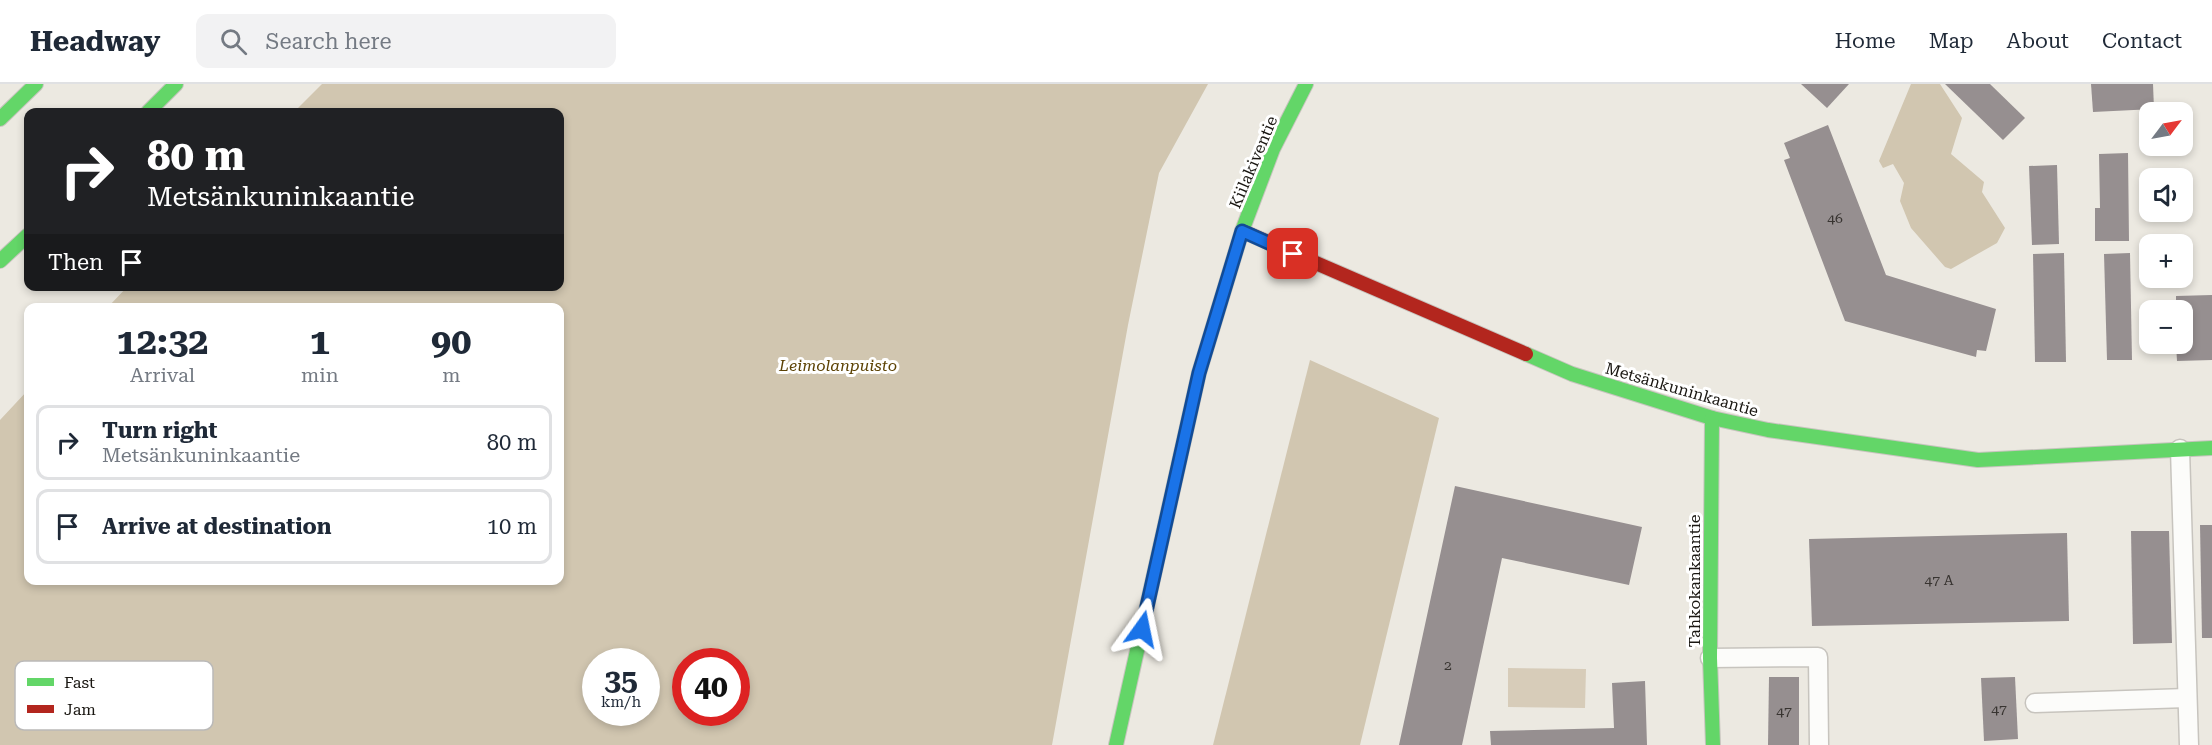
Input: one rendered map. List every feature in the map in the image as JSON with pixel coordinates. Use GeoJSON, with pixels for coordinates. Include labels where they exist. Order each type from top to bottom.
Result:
{"type":"FeatureCollection","features":[{"type":"Feature","properties":{"kind":"main road"},"geometry":{"type":"LineString","coordinates":[[5,114],[36,84]]}},
{"type":"Feature","properties":{"kind":"main road"},"geometry":{"type":"LineString","coordinates":[[152,108],[176,84]]}},
{"type":"Feature","properties":{"kind":"main road","name":"Kiilakiventie"},"geometry":{"type":"LineString","coordinates":[[1116,745],[1199,373],[1242,231],[1273,148],[1306,84]]}},
{"type":"Feature","properties":{"kind":"main road","name":"Metsänkuninkaantie"},"geometry":{"type":"LineString","coordinates":[[1242,231],[1572,374],[1712,418],[1768,430],[1978,460],[2212,448]]}},
{"type":"Feature","properties":{"kind":"main road"},"geometry":{"type":"LineString","coordinates":[[0,261],[24,239]]}},
{"type":"Feature","properties":{"kind":"main road","name":"Tahkokankaantie"},"geometry":{"type":"LineString","coordinates":[[1712,418],[1710,658],[1713,745]]}},
{"type":"Feature","properties":{"kind":"lane"},"geometry":{"type":"LineString","coordinates":[[2180,449],[2189,745]]}},
{"type":"Feature","properties":{"kind":"lane"},"geometry":{"type":"LineString","coordinates":[[1710,658],[1818,657],[1819,745]]}},
{"type":"Feature","properties":{"kind":"lane"},"geometry":{"type":"LineString","coordinates":[[2035,703],[2187,698]]}},
{"type":"Feature","properties":{"kind":"shaded area"},"geometry":{"type":"Polygon","coordinates":[[[1508,668],[1586,669],[1585,708],[1508,707],[1508,668]]]}},
{"type":"Feature","properties":{"kind":"green space","name":"Leimolanpuisto"},"geometry":{"type":"Polygon","coordinates":[[[322,84],[1208,84],[1159,173],[1128,325],[1052,745],[0,745],[0,420],[24,394],[24,585],[564,585],[564,303],[112,303],[123,291],[564,291],[564,108],[298,108],[322,84]]]}},
{"type":"Feature","properties":{"kind":"green space"},"geometry":{"type":"Polygon","coordinates":[[[1911,84],[1940,84],[1962,118],[1951,154],[1984,182],[1982,192],[2005,228],[1997,243],[1951,269],[1945,267],[1911,228],[1900,201],[1904,183],[1893,164],[1883,168],[1879,161],[1911,84]]]}},
{"type":"Feature","properties":{"kind":"green space"},"geometry":{"type":"Polygon","coordinates":[[[1310,360],[1439,418],[1360,745],[1213,745],[1310,360]]]}},
{"type":"Feature","properties":{"kind":"building"},"geometry":{"type":"Polygon","coordinates":[[[1801,84],[1849,84],[1827,108],[1801,84]]]}},
{"type":"Feature","properties":{"kind":"building"},"geometry":{"type":"Polygon","coordinates":[[[1945,84],[1990,84],[2025,118],[2003,140],[1945,84]]]}},
{"type":"Feature","properties":{"kind":"building"},"geometry":{"type":"Polygon","coordinates":[[[2091,84],[2153,84],[2154,102],[2139,102],[2139,110],[2093,112],[2091,84]]]}},
{"type":"Feature","properties":{"kind":"building"},"geometry":{"type":"Polygon","coordinates":[[[1828,125],[1886,275],[1996,309],[1986,351],[1977,350],[1976,357],[1845,321],[1784,160],[1790,158],[1784,143],[1828,125]]]}},
{"type":"Feature","properties":{"kind":"building"},"geometry":{"type":"Polygon","coordinates":[[[2128,153],[2129,241],[2095,241],[2095,208],[2100,208],[2099,154],[2128,153]]]}},
{"type":"Feature","properties":{"kind":"building"},"geometry":{"type":"Polygon","coordinates":[[[2057,165],[2059,244],[2032,245],[2029,166],[2057,165]]]}},
{"type":"Feature","properties":{"kind":"building"},"geometry":{"type":"Polygon","coordinates":[[[2064,253],[2066,362],[2035,362],[2033,254],[2064,253]]]}},
{"type":"Feature","properties":{"kind":"building"},"geometry":{"type":"Polygon","coordinates":[[[2130,253],[2132,360],[2107,360],[2104,254],[2130,253]]]}},
{"type":"Feature","properties":{"kind":"building"},"geometry":{"type":"Polygon","coordinates":[[[2212,295],[2212,360],[2177,361],[2177,354],[2193,354],[2193,300],[2176,300],[2176,296],[2212,295]]]}},
{"type":"Feature","properties":{"kind":"building"},"geometry":{"type":"Polygon","coordinates":[[[1455,486],[1642,527],[1629,585],[1502,558],[1462,745],[1399,745],[1455,486]]]}},
{"type":"Feature","properties":{"kind":"building"},"geometry":{"type":"Polygon","coordinates":[[[2200,525],[2212,525],[2212,638],[2202,638],[2200,525]]]}},
{"type":"Feature","properties":{"kind":"building"},"geometry":{"type":"Polygon","coordinates":[[[2131,531],[2169,531],[2172,643],[2133,644],[2131,531]]]}},
{"type":"Feature","properties":{"kind":"building"},"geometry":{"type":"Polygon","coordinates":[[[2067,533],[2069,621],[1812,626],[1809,539],[2067,533]]]}},
{"type":"Feature","properties":{"kind":"building"},"geometry":{"type":"Polygon","coordinates":[[[1769,677],[1799,677],[1799,745],[1768,745],[1769,677]]]}},
{"type":"Feature","properties":{"kind":"building"},"geometry":{"type":"Polygon","coordinates":[[[2015,677],[2018,739],[1984,741],[1981,678],[2015,677]]]}},
{"type":"Feature","properties":{"kind":"building"},"geometry":{"type":"Polygon","coordinates":[[[1645,681],[1647,745],[1491,745],[1490,731],[1614,728],[1612,683],[1645,681]]]}},
{"type":"Feature","properties":{"kind":"traffic: fast"},"geometry":{"type":"LineString","coordinates":[[0,119],[36,84]]}},
{"type":"Feature","properties":{"kind":"traffic: fast"},"geometry":{"type":"LineString","coordinates":[[152,108],[176,84]]}},
{"type":"Feature","properties":{"kind":"traffic: fast"},"geometry":{"type":"LineString","coordinates":[[1116,745],[1199,373],[1242,231],[1273,149],[1306,84]]}},
{"type":"Feature","properties":{"kind":"traffic: fast"},"geometry":{"type":"LineString","coordinates":[[0,261],[24,239]]}},
{"type":"Feature","properties":{"kind":"traffic: fast"},"geometry":{"type":"LineString","coordinates":[[1526,354],[1572,374],[1712,418],[1768,430],[1978,460],[2212,448]]}},
{"type":"Feature","properties":{"kind":"traffic: fast"},"geometry":{"type":"LineString","coordinates":[[1712,418],[1710,658],[1713,745]]}},
{"type":"Feature","properties":{"kind":"traffic: jam"},"geometry":{"type":"LineString","coordinates":[[1242,231],[1526,354]]}},
{"type":"Feature","properties":{"kind":"route"},"geometry":{"type":"LineString","coordinates":[[1142,629],[1199,373],[1242,231],[1293,254]]}}]}
